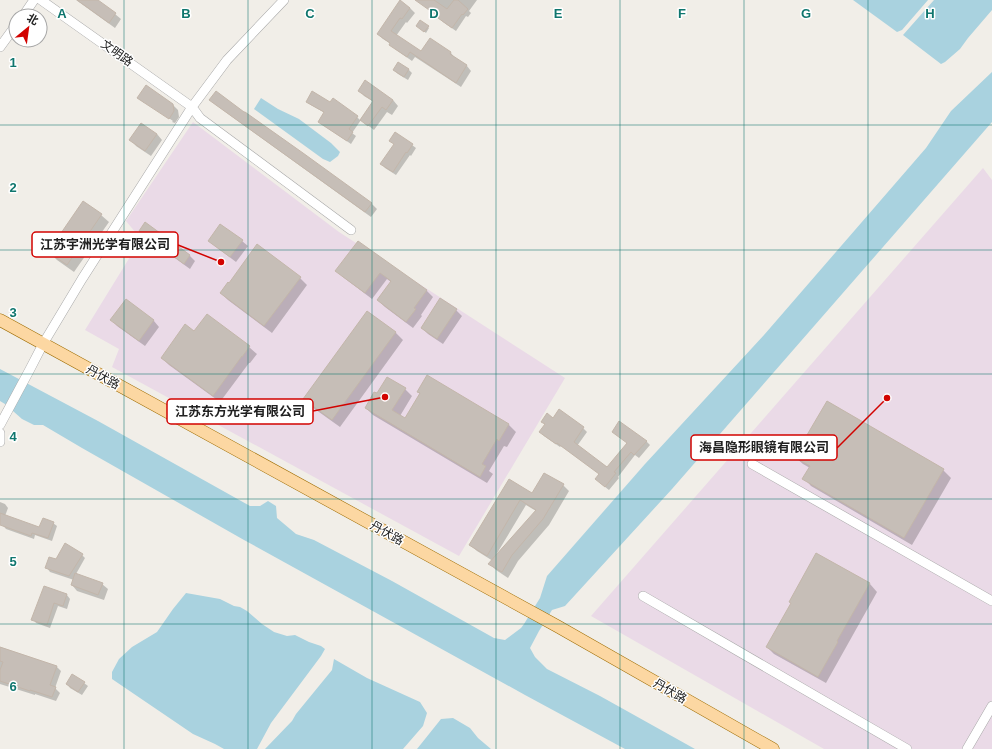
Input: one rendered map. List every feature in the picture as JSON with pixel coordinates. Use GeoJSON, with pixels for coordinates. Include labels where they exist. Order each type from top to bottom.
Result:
{"type":"FeatureCollection","features":[{"type":"Feature","properties":{"kind":"main road","name":"丹伏路"},"geometry":{"type":"LineString","coordinates":[[0,320],[557,626],[773,749]]}},
{"type":"Feature","properties":{"kind":"street","name":"文明路"},"geometry":{"type":"LineString","coordinates":[[41,0],[192,107],[200,118],[351,230]]}},
{"type":"Feature","properties":{"kind":"street"},"geometry":{"type":"LineString","coordinates":[[0,425],[42,344],[192,107],[227,60],[284,0]]}},
{"type":"Feature","properties":{"kind":"street"},"geometry":{"type":"LineString","coordinates":[[0,47],[8,36]]}},
{"type":"Feature","properties":{"kind":"street"},"geometry":{"type":"LineString","coordinates":[[0,433],[0,442]]}},
{"type":"Feature","properties":{"kind":"street"},"geometry":{"type":"LineString","coordinates":[[752,464],[992,601]]}},
{"type":"Feature","properties":{"kind":"street"},"geometry":{"type":"LineString","coordinates":[[643,596],[907,749]]}},
{"type":"Feature","properties":{"kind":"street"},"geometry":{"type":"LineString","coordinates":[[967,749],[992,706]]}},
{"type":"Feature","properties":{"kind":"shaded area"},"geometry":{"type":"Polygon","coordinates":[[[193,122],[339,232],[565,378],[459,556],[112,367],[119,349],[85,330],[141,239],[126,221],[193,122]]]}},
{"type":"Feature","properties":{"kind":"shaded area"},"geometry":{"type":"Polygon","coordinates":[[[983,168],[992,180],[992,749],[824,749],[591,616],[983,168]]]}},
{"type":"Feature","properties":{"kind":"water"},"geometry":{"type":"Polygon","coordinates":[[[853,0],[928,0],[902,30],[897,32],[853,0]]]}},
{"type":"Feature","properties":{"kind":"water"},"geometry":{"type":"Polygon","coordinates":[[[934,0],[992,0],[992,10],[960,49],[941,64],[903,35],[934,0]]]}},
{"type":"Feature","properties":{"kind":"water"},"geometry":{"type":"Polygon","coordinates":[[[992,72],[992,122],[672,489],[565,606],[552,610],[530,648],[535,657],[547,669],[600,696],[695,749],[625,749],[244,540],[43,425],[34,425],[22,419],[0,401],[0,369],[98,421],[250,506],[260,506],[268,501],[276,506],[277,518],[296,534],[314,540],[392,581],[494,638],[505,640],[524,624],[540,598],[547,576],[645,464],[764,335],[926,148],[951,111],[992,72]]]}},
{"type":"Feature","properties":{"kind":"water"},"geometry":{"type":"Polygon","coordinates":[[[261,98],[278,109],[299,119],[331,143],[340,152],[338,156],[330,162],[323,159],[254,109],[261,98]]]}},
{"type":"Feature","properties":{"kind":"water"},"geometry":{"type":"Polygon","coordinates":[[[186,593],[220,599],[234,606],[240,607],[274,632],[287,636],[295,635],[325,649],[271,723],[257,749],[224,749],[193,734],[112,679],[112,672],[119,659],[132,647],[157,632],[186,593]]]}},
{"type":"Feature","properties":{"kind":"water"},"geometry":{"type":"Polygon","coordinates":[[[334,659],[367,678],[420,702],[427,713],[423,726],[403,749],[265,749],[292,721],[332,670],[334,659]]]}},
{"type":"Feature","properties":{"kind":"water"},"geometry":{"type":"Polygon","coordinates":[[[453,718],[470,728],[478,738],[491,749],[417,749],[441,719],[453,718]]]}},
{"type":"Feature","properties":{"kind":"building"},"geometry":{"type":"Polygon","coordinates":[[[77,0],[98,0],[116,13],[109,23],[77,0]]]}},
{"type":"Feature","properties":{"kind":"building"},"geometry":{"type":"Polygon","coordinates":[[[400,0],[410,8],[402,19],[400,18],[391,31],[421,51],[430,38],[451,52],[450,54],[467,65],[456,83],[410,52],[407,57],[389,45],[390,43],[377,34],[400,0]]]}},
{"type":"Feature","properties":{"kind":"building"},"geometry":{"type":"Polygon","coordinates":[[[415,0],[434,0],[447,9],[454,0],[458,0],[468,9],[463,15],[462,14],[452,28],[415,0]]]}},
{"type":"Feature","properties":{"kind":"building"},"geometry":{"type":"Polygon","coordinates":[[[420,20],[429,26],[424,32],[416,26],[420,20]]]}},
{"type":"Feature","properties":{"kind":"building"},"geometry":{"type":"Polygon","coordinates":[[[398,62],[409,69],[404,77],[393,70],[398,62]]]}},
{"type":"Feature","properties":{"kind":"building"},"geometry":{"type":"Polygon","coordinates":[[[365,80],[393,100],[386,110],[382,107],[368,126],[360,120],[373,101],[358,91],[365,80]]]}},
{"type":"Feature","properties":{"kind":"building"},"geometry":{"type":"Polygon","coordinates":[[[146,85],[173,104],[174,111],[169,119],[137,98],[146,85]]]}},
{"type":"Feature","properties":{"kind":"building"},"geometry":{"type":"Polygon","coordinates":[[[216,91],[372,203],[365,212],[209,100],[216,91]]]}},
{"type":"Feature","properties":{"kind":"building"},"geometry":{"type":"Polygon","coordinates":[[[312,91],[330,102],[333,98],[358,116],[349,129],[353,132],[347,141],[318,122],[324,112],[306,102],[312,91]]]}},
{"type":"Feature","properties":{"kind":"building"},"geometry":{"type":"Polygon","coordinates":[[[141,123],[157,134],[145,151],[129,140],[141,123]]]}},
{"type":"Feature","properties":{"kind":"building"},"geometry":{"type":"Polygon","coordinates":[[[395,132],[413,144],[393,172],[380,164],[394,144],[389,141],[395,132]]]}},
{"type":"Feature","properties":{"kind":"building"},"geometry":{"type":"Polygon","coordinates":[[[83,201],[102,214],[67,265],[48,252],[83,201]]]}},
{"type":"Feature","properties":{"kind":"building"},"geometry":{"type":"Polygon","coordinates":[[[145,222],[190,255],[184,264],[139,231],[145,222]]]}},
{"type":"Feature","properties":{"kind":"building"},"geometry":{"type":"Polygon","coordinates":[[[220,224],[243,240],[230,257],[208,241],[220,224]]]}},
{"type":"Feature","properties":{"kind":"building"},"geometry":{"type":"Polygon","coordinates":[[[358,241],[427,290],[414,308],[416,309],[406,322],[377,300],[391,281],[380,273],[365,293],[335,271],[358,241]]]}},
{"type":"Feature","properties":{"kind":"building"},"geometry":{"type":"Polygon","coordinates":[[[257,244],[301,277],[264,326],[220,293],[257,244]]]}},
{"type":"Feature","properties":{"kind":"building"},"geometry":{"type":"Polygon","coordinates":[[[440,298],[457,309],[437,339],[421,328],[440,298]]]}},
{"type":"Feature","properties":{"kind":"building"},"geometry":{"type":"Polygon","coordinates":[[[126,299],[154,320],[139,341],[110,320],[126,299]]]}},
{"type":"Feature","properties":{"kind":"building"},"geometry":{"type":"Polygon","coordinates":[[[367,311],[396,332],[332,420],[303,399],[367,311]]]}},
{"type":"Feature","properties":{"kind":"building"},"geometry":{"type":"Polygon","coordinates":[[[207,314],[250,346],[213,396],[161,358],[185,324],[194,331],[207,314]]]}},
{"type":"Feature","properties":{"kind":"building"},"geometry":{"type":"Polygon","coordinates":[[[427,375],[509,424],[499,441],[497,439],[482,464],[486,466],[480,477],[365,408],[374,392],[377,393],[387,377],[406,388],[392,410],[405,418],[420,393],[417,392],[427,375]]]}},
{"type":"Feature","properties":{"kind":"building"},"geometry":{"type":"Polygon","coordinates":[[[827,401],[944,469],[904,538],[802,479],[810,466],[794,457],[827,401]]]}},
{"type":"Feature","properties":{"kind":"building"},"geometry":{"type":"Polygon","coordinates":[[[559,409],[584,427],[574,442],[607,467],[627,443],[612,432],[619,421],[647,441],[634,455],[631,452],[614,472],[616,473],[605,487],[595,479],[599,474],[557,443],[556,444],[539,432],[545,424],[541,422],[547,413],[553,418],[559,409]]]}},
{"type":"Feature","properties":{"kind":"building"},"geometry":{"type":"Polygon","coordinates":[[[544,473],[564,484],[543,519],[512,555],[502,572],[488,564],[536,510],[520,500],[487,556],[469,545],[509,479],[532,493],[544,473]]]}},
{"type":"Feature","properties":{"kind":"building"},"geometry":{"type":"Polygon","coordinates":[[[0,513],[39,527],[43,518],[54,522],[48,538],[32,533],[31,536],[0,525],[0,513]]]}},
{"type":"Feature","properties":{"kind":"building"},"geometry":{"type":"Polygon","coordinates":[[[65,543],[83,554],[69,576],[45,568],[49,557],[56,559],[65,543]]]}},
{"type":"Feature","properties":{"kind":"building"},"geometry":{"type":"Polygon","coordinates":[[[816,553],[870,583],[818,677],[766,647],[791,603],[789,602],[816,553]]]}},
{"type":"Feature","properties":{"kind":"building"},"geometry":{"type":"Polygon","coordinates":[[[75,573],[103,583],[98,595],[71,585],[75,573]]]}},
{"type":"Feature","properties":{"kind":"building"},"geometry":{"type":"Polygon","coordinates":[[[44,586],[67,594],[63,606],[54,603],[47,625],[31,620],[44,586]]]}},
{"type":"Feature","properties":{"kind":"building"},"geometry":{"type":"Polygon","coordinates":[[[0,647],[57,666],[50,685],[56,687],[52,697],[0,681],[0,670],[3,662],[0,661],[0,647]]]}},
{"type":"Feature","properties":{"kind":"building"},"geometry":{"type":"Polygon","coordinates":[[[72,674],[85,682],[78,692],[66,684],[72,674]]]}},
{"type":"Feature","properties":{"kind":"place","name":"江苏宇洲光学有限公司"},"geometry":{"type":"Point","coordinates":[221,262]}},
{"type":"Feature","properties":{"kind":"place","name":"江苏东方光学有限公司"},"geometry":{"type":"Point","coordinates":[385,397]}},
{"type":"Feature","properties":{"kind":"place","name":"海昌隐形眼镜有限公司"},"geometry":{"type":"Point","coordinates":[887,398]}}]}
